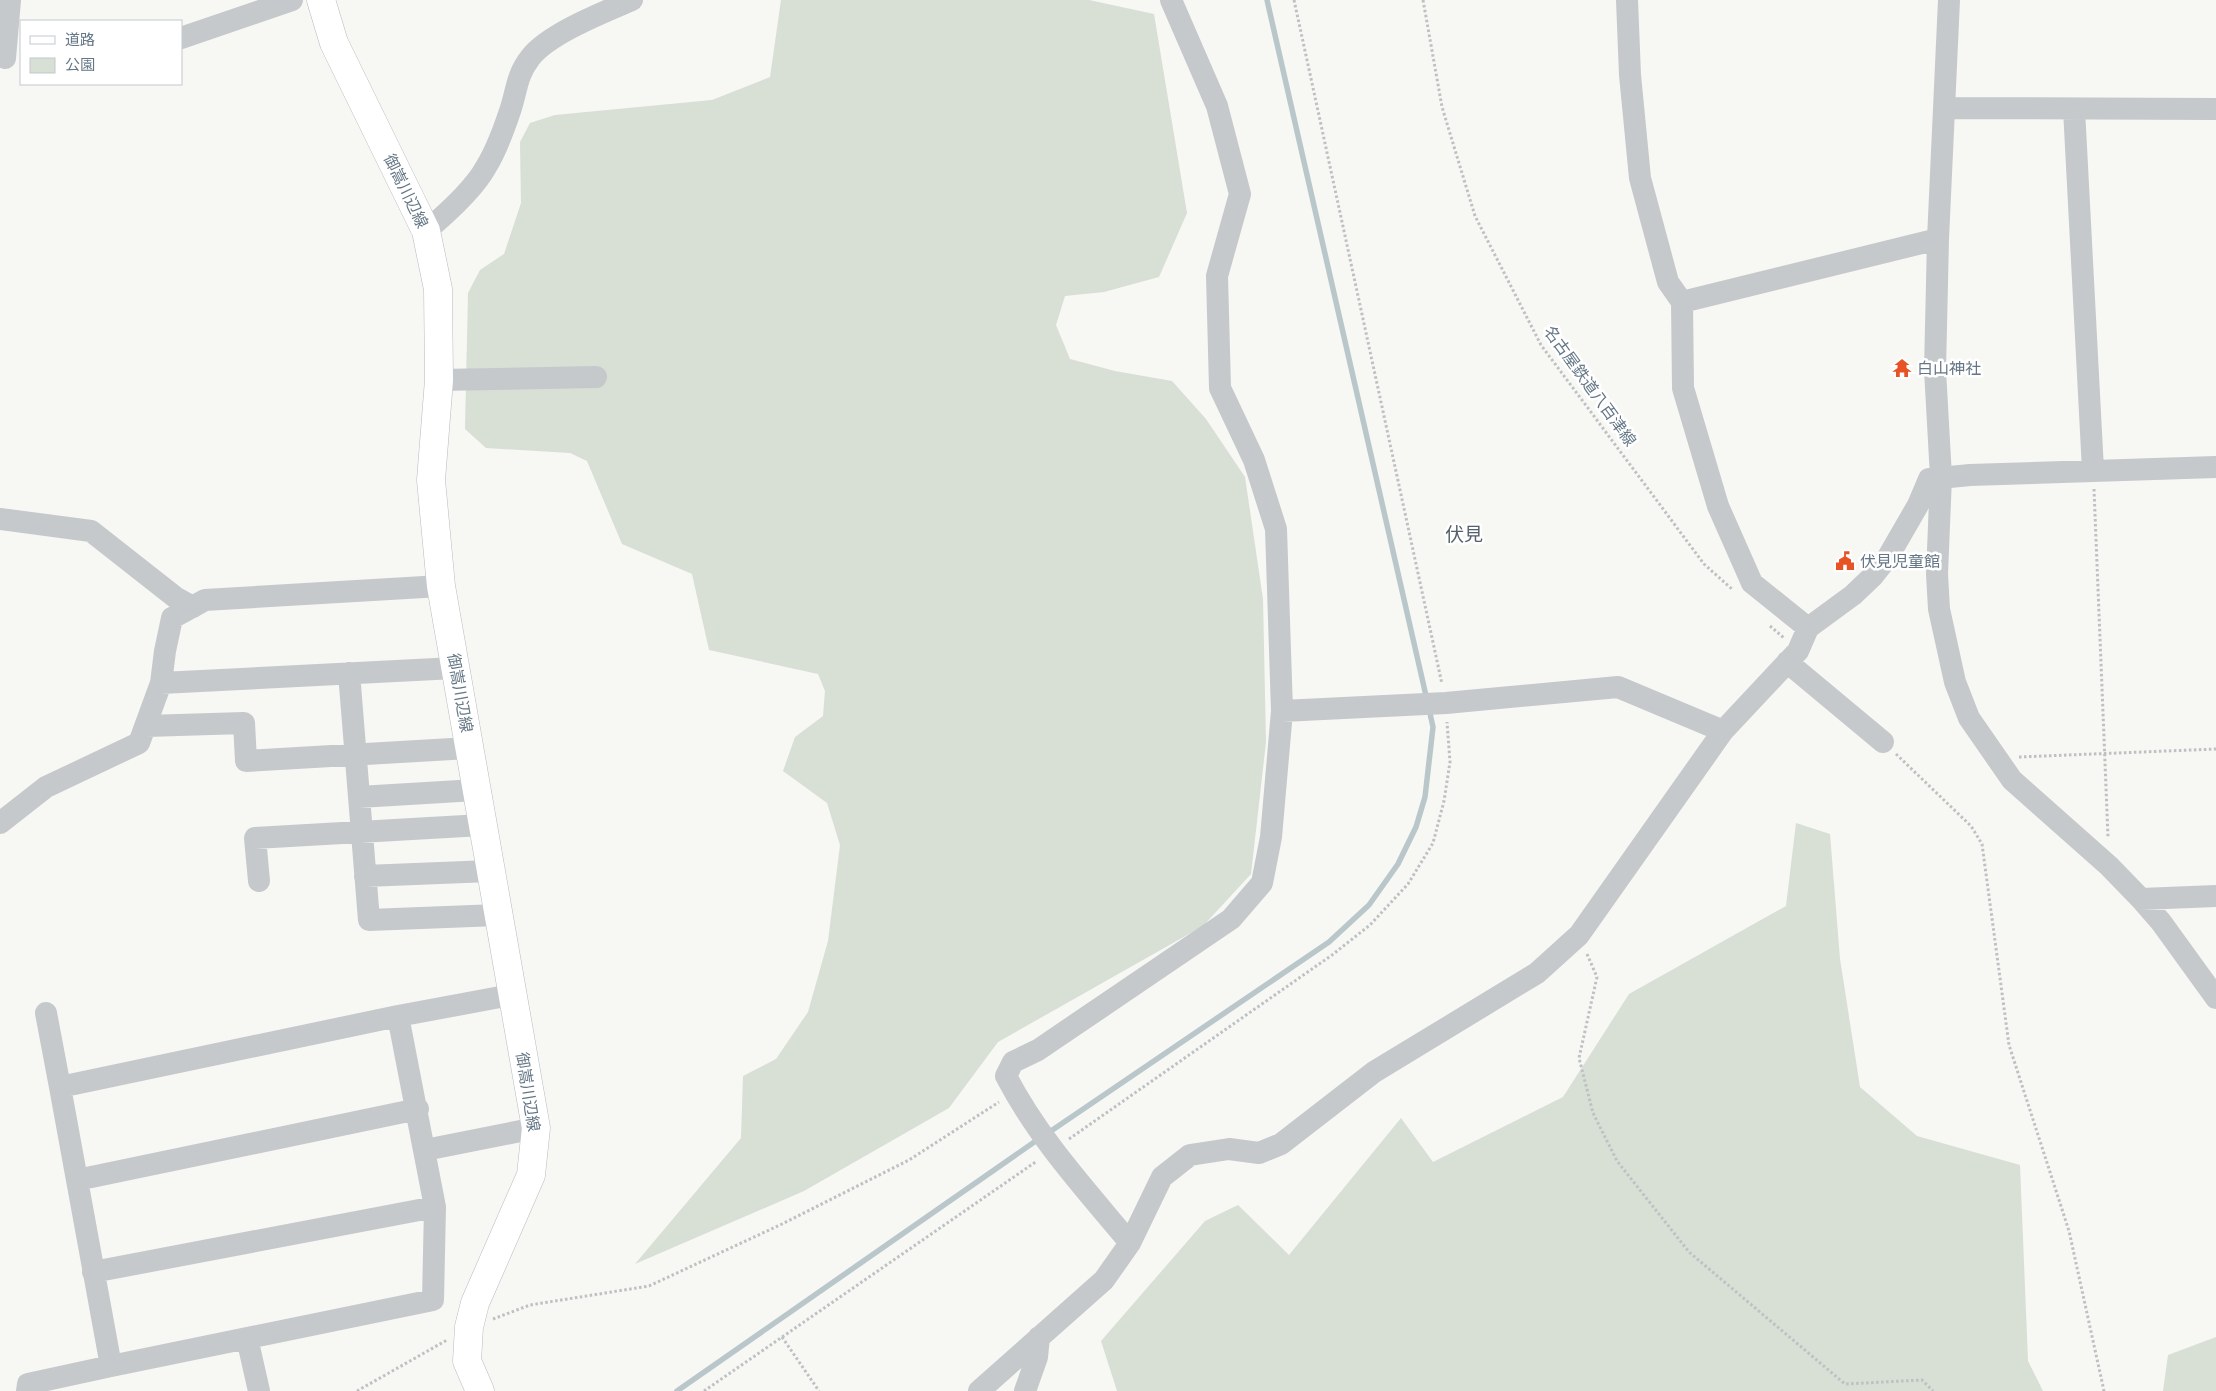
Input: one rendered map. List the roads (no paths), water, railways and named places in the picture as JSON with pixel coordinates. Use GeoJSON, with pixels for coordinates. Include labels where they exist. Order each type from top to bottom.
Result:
{"type":"FeatureCollection","features":[{"type":"Feature","properties":{"kind":"main road","name":"御嵩川辺線"},"geometry":{"type":"LineString","coordinates":[[321,0],[334,43],[426,231],[438,289],[439,380],[431,480],[441,586],[511,995],[536,1128],[531,1175],[475,1303],[469,1327],[467,1361],[480,1391]]}},
{"type":"Feature","properties":{"kind":"street"},"geometry":{"type":"LineString","coordinates":[[9,58],[10,0]]}},
{"type":"Feature","properties":{"kind":"street"},"geometry":{"type":"LineString","coordinates":[[182,38],[292,0]]}},
{"type":"Feature","properties":{"kind":"street"},"geometry":{"type":"LineString","coordinates":[[426,231],[449,213],[486,168],[510,111],[518,77],[530,56],[551,40],[595,15],[632,0]]}},
{"type":"Feature","properties":{"kind":"street"},"geometry":{"type":"LineString","coordinates":[[1130,1243],[1053,1150],[1006,1076],[1013,1062],[1038,1050],[1231,919],[1262,883],[1272,837],[1282,711],[1276,529],[1254,460],[1220,388],[1217,276],[1240,194],[1217,106],[1171,0]]}},
{"type":"Feature","properties":{"kind":"street"},"geometry":{"type":"LineString","coordinates":[[1627,0],[1630,75],[1640,178],[1668,282],[1682,302],[1684,388],[1718,506],[1752,583],[1808,628]]}},
{"type":"Feature","properties":{"kind":"street"},"geometry":{"type":"LineString","coordinates":[[1949,0],[1938,239],[1935,370],[1941,477],[1937,574],[1939,608],[1954,682],[1969,718],[2012,780],[2109,866],[2141,899],[2161,922],[2216,998]]}},
{"type":"Feature","properties":{"kind":"street"},"geometry":{"type":"LineString","coordinates":[[1944,108],[2216,109]]}},
{"type":"Feature","properties":{"kind":"street"},"geometry":{"type":"LineString","coordinates":[[2074,108],[2093,470]]}},
{"type":"Feature","properties":{"kind":"street"},"geometry":{"type":"LineString","coordinates":[[1682,302],[1938,239]]}},
{"type":"Feature","properties":{"kind":"street"},"geometry":{"type":"LineString","coordinates":[[439,380],[596,377]]}},
{"type":"Feature","properties":{"kind":"street"},"geometry":{"type":"LineString","coordinates":[[979,1391],[1104,1280],[1130,1243],[1162,1177],[1190,1155],[1229,1149],[1259,1153],[1281,1144],[1374,1072],[1537,972],[1579,935],[1723,731],[1793,657],[1808,628],[1853,594],[1873,576],[1893,548],[1918,505],[1929,478],[2093,470],[2216,467]]}},
{"type":"Feature","properties":{"kind":"street"},"geometry":{"type":"LineString","coordinates":[[0,519],[91,531],[176,597],[193,606]]}},
{"type":"Feature","properties":{"kind":"street"},"geometry":{"type":"LineString","coordinates":[[0,823],[46,786],[139,743],[161,683],[172,618],[193,606],[205,600],[441,586]]}},
{"type":"Feature","properties":{"kind":"street"},"geometry":{"type":"LineString","coordinates":[[1793,657],[1883,742]]}},
{"type":"Feature","properties":{"kind":"street"},"geometry":{"type":"LineString","coordinates":[[161,683],[455,668]]}},
{"type":"Feature","properties":{"kind":"street"},"geometry":{"type":"LineString","coordinates":[[349,673],[368,920],[498,915]]}},
{"type":"Feature","properties":{"kind":"street"},"geometry":{"type":"LineString","coordinates":[[1282,711],[1446,703],[1618,687],[1723,731]]}},
{"type":"Feature","properties":{"kind":"street"},"geometry":{"type":"LineString","coordinates":[[146,726],[244,723],[246,761],[355,753],[469,748]]}},
{"type":"Feature","properties":{"kind":"street"},"geometry":{"type":"LineString","coordinates":[[359,797],[476,790]]}},
{"type":"Feature","properties":{"kind":"street"},"geometry":{"type":"LineString","coordinates":[[259,881],[255,838],[482,825]]}},
{"type":"Feature","properties":{"kind":"street"},"geometry":{"type":"LineString","coordinates":[[365,876],[490,871]]}},
{"type":"Feature","properties":{"kind":"street"},"geometry":{"type":"LineString","coordinates":[[2141,899],[2216,896]]}},
{"type":"Feature","properties":{"kind":"street"},"geometry":{"type":"LineString","coordinates":[[60,1087],[398,1016],[511,995]]}},
{"type":"Feature","properties":{"kind":"street"},"geometry":{"type":"LineString","coordinates":[[46,1013],[111,1366]]}},
{"type":"Feature","properties":{"kind":"street"},"geometry":{"type":"LineString","coordinates":[[27,1391],[28,1384],[433,1300],[436,1207],[398,1016]]}},
{"type":"Feature","properties":{"kind":"street"},"geometry":{"type":"LineString","coordinates":[[77,1180],[418,1109]]}},
{"type":"Feature","properties":{"kind":"street"},"geometry":{"type":"LineString","coordinates":[[425,1150],[536,1128]]}},
{"type":"Feature","properties":{"kind":"street"},"geometry":{"type":"LineString","coordinates":[[93,1272],[436,1207]]}},
{"type":"Feature","properties":{"kind":"street"},"geometry":{"type":"LineString","coordinates":[[1025,1391],[1037,1357],[1039,1337]]}},
{"type":"Feature","properties":{"kind":"street"},"geometry":{"type":"LineString","coordinates":[[248,1338],[259,1391]]}},
{"type":"Feature","properties":{"kind":"waterway"},"geometry":{"type":"LineString","coordinates":[[1267,0],[1427,700]]}},
{"type":"Feature","properties":{"kind":"waterway"},"geometry":{"type":"LineString","coordinates":[[1048,1133],[1329,942],[1369,905],[1398,864],[1416,827],[1425,797],[1433,727],[1429,709]]}},
{"type":"Feature","properties":{"kind":"waterway"},"geometry":{"type":"LineString","coordinates":[[677,1391],[1040,1138]]}},
{"type":"Feature","properties":{"kind":"place","name":"白山神社"},"geometry":{"type":"Point","coordinates":[1902,368]}},
{"type":"Feature","properties":{"kind":"place","name":"伏見児童館"},"geometry":{"type":"Point","coordinates":[1845,561]}},
{"type":"Feature","properties":{"kind":"district","name":"伏見"},"geometry":{"type":"Point","coordinates":[1464,534]}}]}
